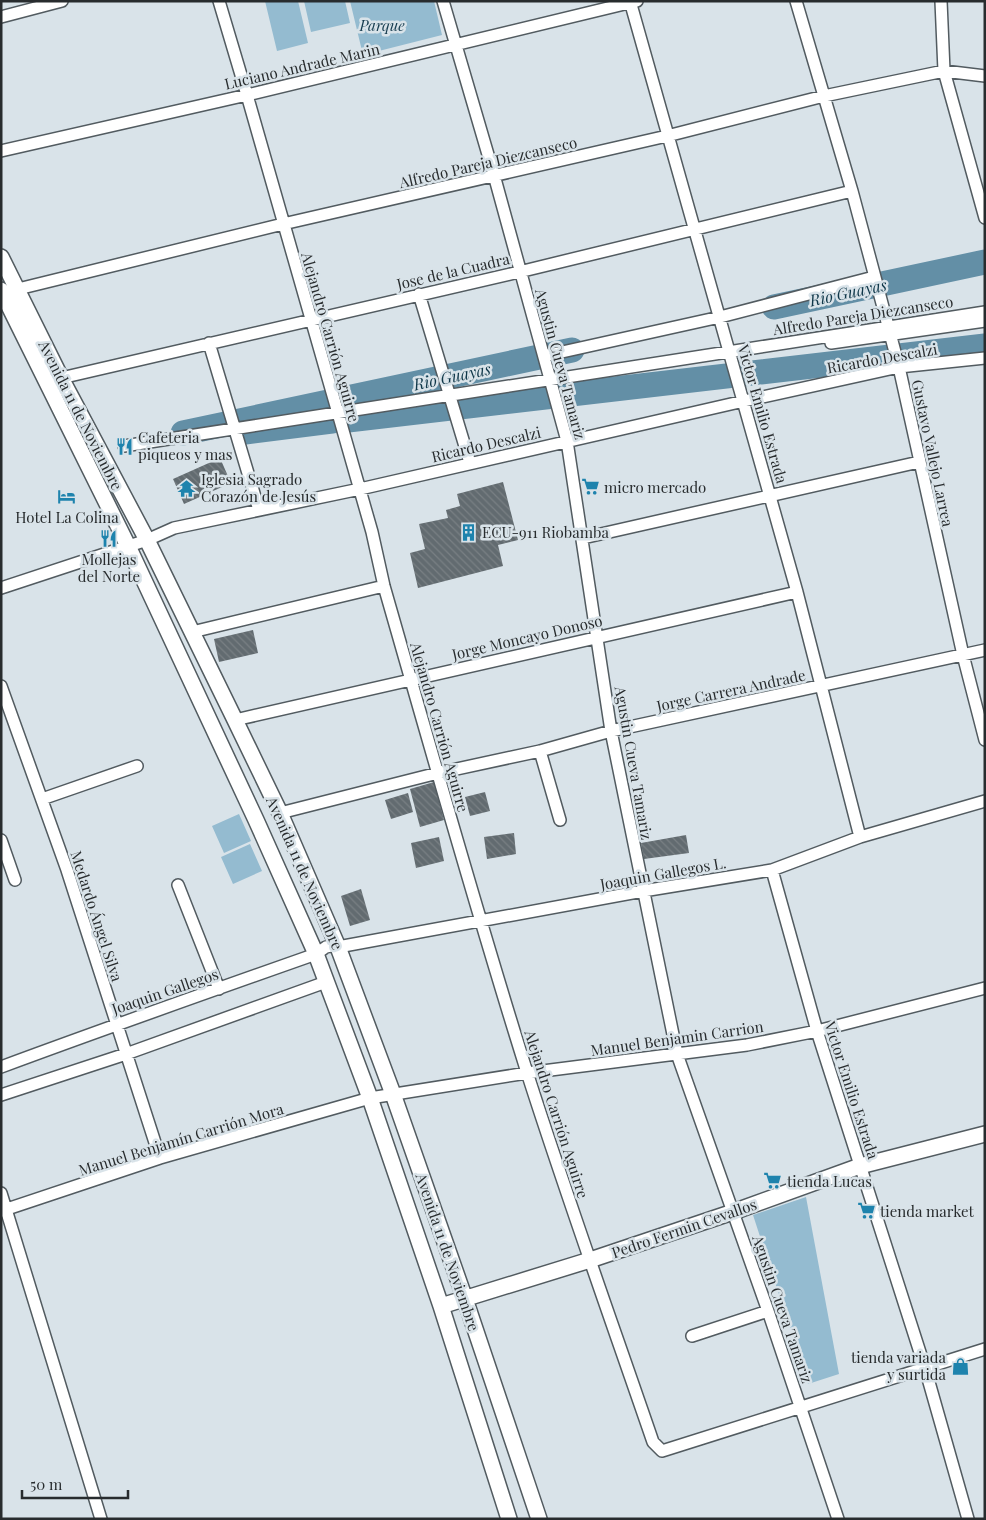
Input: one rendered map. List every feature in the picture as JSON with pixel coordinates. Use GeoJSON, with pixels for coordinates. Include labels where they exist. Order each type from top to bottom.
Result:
{"type":"FeatureCollection","features":[{"type":"Feature","properties":{"kind":"street"},"geometry":{"type":"LineString","coordinates":[[1,17],[39,4],[62,1]]}},
{"type":"Feature","properties":{"kind":"street","name":"Alejandro Carrión Aguirre"},"geometry":{"type":"LineString","coordinates":[[219,1],[360,489],[384,586],[480,920],[527,1073],[653,1442],[662,1451],[800,1407]]}},
{"type":"Feature","properties":{"kind":"street","name":"Agustin Cueva Tamariz"},"geometry":{"type":"LineString","coordinates":[[443,1],[494,176],[567,441],[611,731],[677,1054],[768,1310],[838,1519]]}},
{"type":"Feature","properties":{"kind":"street","name":"Gustavo Vallejo Larrea"},"geometry":{"type":"LineString","coordinates":[[796,1],[852,191],[899,368],[962,655],[985,740]]}},
{"type":"Feature","properties":{"kind":"street"},"geometry":{"type":"LineString","coordinates":[[941,1],[944,71],[985,218]]}},
{"type":"Feature","properties":{"kind":"street","name":"Luciano Andrade Marin"},"geometry":{"type":"LineString","coordinates":[[1,151],[633,2]]}},
{"type":"Feature","properties":{"kind":"street","name":"Victor Emilio Estrada"},"geometry":{"type":"LineString","coordinates":[[633,2],[667,136],[797,592],[860,837]]}},
{"type":"Feature","properties":{"kind":"street","name":"Alfredo Pareja Diezcanseco"},"geometry":{"type":"LineString","coordinates":[[6,293],[283,224],[667,136],[824,96],[944,71],[985,76]]}},
{"type":"Feature","properties":{"kind":"street","name":"Jose de la Cuadra"},"geometry":{"type":"LineString","coordinates":[[61,378],[418,294],[520,272],[852,191]]}},
{"type":"Feature","properties":{"kind":"street","name":"Avenida 11 de Noviembre"},"geometry":{"type":"LineString","coordinates":[[1,257],[6,293],[128,546],[256,820],[316,954],[370,1098],[441,1306],[507,1513]]}},
{"type":"Feature","properties":{"kind":"street"},"geometry":{"type":"LineString","coordinates":[[544,356],[720,317],[874,277]]}},
{"type":"Feature","properties":{"kind":"street","name":"Avenida 11 de Noviembre"},"geometry":{"type":"LineString","coordinates":[[6,293],[61,378],[147,540],[280,812],[338,947],[393,1094],[539,1519]]}},
{"type":"Feature","properties":{"kind":"street"},"geometry":{"type":"LineString","coordinates":[[418,294],[470,463]]}},
{"type":"Feature","properties":{"kind":"street","name":"Alfredo Pareja Diezcanseco"},"geometry":{"type":"LineString","coordinates":[[985,312],[124,446],[985,321]]}},
{"type":"Feature","properties":{"kind":"street"},"geometry":{"type":"LineString","coordinates":[[210,343],[259,510]]}},
{"type":"Feature","properties":{"kind":"street","name":"Ricardo Descalzi"},"geometry":{"type":"LineString","coordinates":[[1,588],[147,540],[174,528],[360,489],[744,401],[899,368],[985,358]]}},
{"type":"Feature","properties":{"kind":"street"},"geometry":{"type":"LineString","coordinates":[[583,538],[919,462]]}},
{"type":"Feature","properties":{"kind":"street"},"geometry":{"type":"LineString","coordinates":[[192,632],[384,586]]}},
{"type":"Feature","properties":{"kind":"street","name":"Jorge Moncayo Donoso"},"geometry":{"type":"LineString","coordinates":[[236,720],[797,592]]}},
{"type":"Feature","properties":{"kind":"street","name":"Jorge Carrera Andrade"},"geometry":{"type":"LineString","coordinates":[[280,812],[438,773],[540,751],[611,731],[985,650]]}},
{"type":"Feature","properties":{"kind":"street","name":"Medardo Ángel Silva"},"geometry":{"type":"LineString","coordinates":[[1,686],[67,870],[160,1158]]}},
{"type":"Feature","properties":{"kind":"street"},"geometry":{"type":"LineString","coordinates":[[540,751],[560,820]]}},
{"type":"Feature","properties":{"kind":"street"},"geometry":{"type":"LineString","coordinates":[[42,799],[137,766]]}},
{"type":"Feature","properties":{"kind":"street","name":"Joaquin Gallegos L."},"geometry":{"type":"LineString","coordinates":[[338,947],[643,891],[772,870],[860,837],[985,801]]}},
{"type":"Feature","properties":{"kind":"street"},"geometry":{"type":"LineString","coordinates":[[1,840],[15,880]]}},
{"type":"Feature","properties":{"kind":"street","name":"Victor Emilio Estrada"},"geometry":{"type":"LineString","coordinates":[[772,870],[817,1031],[925,1368],[968,1519]]}},
{"type":"Feature","properties":{"kind":"street"},"geometry":{"type":"LineString","coordinates":[[178,885],[219,989]]}},
{"type":"Feature","properties":{"kind":"street","name":"Joaquin Gallegos"},"geometry":{"type":"LineString","coordinates":[[1,1067],[116,1024],[316,954],[331,946],[338,947]]}},
{"type":"Feature","properties":{"kind":"street"},"geometry":{"type":"LineString","coordinates":[[1,1096],[126,1054],[326,982]]}},
{"type":"Feature","properties":{"kind":"street","name":"Manuel Benjamin Carrion"},"geometry":{"type":"LineString","coordinates":[[370,1098],[527,1073],[747,1045],[817,1031],[985,988]]}},
{"type":"Feature","properties":{"kind":"street","name":"Manuel Benjamín Carrión Mora"},"geometry":{"type":"LineString","coordinates":[[4,1210],[160,1158],[370,1098]]}},
{"type":"Feature","properties":{"kind":"street","name":"Pedro Fermin Cevallos"},"geometry":{"type":"LineString","coordinates":[[441,1306],[590,1260],[733,1212],[860,1166],[985,1134]]}},
{"type":"Feature","properties":{"kind":"street"},"geometry":{"type":"LineString","coordinates":[[1,1194],[4,1210],[100,1519]]}},
{"type":"Feature","properties":{"kind":"street"},"geometry":{"type":"LineString","coordinates":[[692,1336],[768,1310]]}},
{"type":"Feature","properties":{"kind":"street"},"geometry":{"type":"LineString","coordinates":[[800,1407],[985,1349]]}},
{"type":"Feature","properties":{"kind":"street"},"geometry":{"type":"LineString","coordinates":[[507,1513],[532,1498]]}},
{"type":"Feature","properties":{"kind":"green space"},"geometry":{"type":"Polygon","coordinates":[[[265,1],[298,1],[308,43],[277,51],[265,1]]]}},
{"type":"Feature","properties":{"kind":"green space"},"geometry":{"type":"Polygon","coordinates":[[[304,1],[345,1],[350,23],[311,32],[304,1]]]}},
{"type":"Feature","properties":{"kind":"green space","name":"Parque"},"geometry":{"type":"Polygon","coordinates":[[[350,1],[434,1],[442,35],[363,55],[350,1]]]}},
{"type":"Feature","properties":{"kind":"green space"},"geometry":{"type":"Polygon","coordinates":[[[239,814],[251,841],[224,853],[212,826],[239,814]]]}},
{"type":"Feature","properties":{"kind":"green space"},"geometry":{"type":"Polygon","coordinates":[[[250,844],[262,871],[233,884],[221,857],[250,844]]]}},
{"type":"Feature","properties":{"kind":"green space"},"geometry":{"type":"Polygon","coordinates":[[[806,1197],[839,1374],[808,1384],[753,1215],[806,1197]]]}},
{"type":"Feature","properties":{"kind":"building"},"geometry":{"type":"Polygon","coordinates":[[[220,458],[231,483],[184,504],[173,479],[220,458]]]}},
{"type":"Feature","properties":{"kind":"building","name":"ECU-911 Riobamba"},"geometry":{"type":"Polygon","coordinates":[[[503,482],[518,540],[498,545],[503,566],[418,588],[410,553],[425,549],[419,524],[448,518],[446,510],[460,506],[457,494],[503,482]]]}},
{"type":"Feature","properties":{"kind":"building"},"geometry":{"type":"Polygon","coordinates":[[[253,630],[258,653],[219,662],[214,639],[253,630]]]}},
{"type":"Feature","properties":{"kind":"building"},"geometry":{"type":"Polygon","coordinates":[[[434,782],[444,820],[420,827],[410,789],[434,782]]]}},
{"type":"Feature","properties":{"kind":"building"},"geometry":{"type":"Polygon","coordinates":[[[485,792],[490,811],[470,816],[465,797],[485,792]]]}},
{"type":"Feature","properties":{"kind":"building"},"geometry":{"type":"Polygon","coordinates":[[[408,793],[413,812],[391,819],[385,800],[408,793]]]}},
{"type":"Feature","properties":{"kind":"building"},"geometry":{"type":"Polygon","coordinates":[[[514,833],[516,854],[487,859],[484,837],[514,833]]]}},
{"type":"Feature","properties":{"kind":"building"},"geometry":{"type":"Polygon","coordinates":[[[686,835],[689,853],[644,859],[641,843],[686,835]]]}},
{"type":"Feature","properties":{"kind":"building"},"geometry":{"type":"Polygon","coordinates":[[[439,837],[444,861],[416,868],[411,843],[439,837]]]}},
{"type":"Feature","properties":{"kind":"building"},"geometry":{"type":"Polygon","coordinates":[[[361,889],[370,920],[350,926],[341,896],[361,889]]]}},
{"type":"Feature","properties":{"kind":"waterway","name":"Rio Guayas"},"geometry":{"type":"LineString","coordinates":[[774,307],[985,262]]}},
{"type":"Feature","properties":{"kind":"waterway","name":"Rio Guayas"},"geometry":{"type":"LineString","coordinates":[[348,420],[985,346]]}},
{"type":"Feature","properties":{"kind":"waterway","name":"Rio Guayas"},"geometry":{"type":"LineString","coordinates":[[183,433],[572,350]]}},
{"type":"Feature","properties":{"kind":"waterway","name":"Rio Guayas"},"geometry":{"type":"LineString","coordinates":[[245,432],[332,421]]}},
{"type":"Feature","properties":{"kind":"place","name":"Cafeteria piqueos y mas"},"geometry":{"type":"Point","coordinates":[124,446]}},
{"type":"Feature","properties":{"kind":"place","name":"micro mercado"},"geometry":{"type":"Point","coordinates":[590,487]}},
{"type":"Feature","properties":{"kind":"place","name":"Iglesia Sagrado Corazón de Jesús"},"geometry":{"type":"Point","coordinates":[187,488]}},
{"type":"Feature","properties":{"kind":"place","name":"Hotel La Colina"},"geometry":{"type":"Point","coordinates":[67,496]}},
{"type":"Feature","properties":{"kind":"place","name":"ECU-911 Riobamba"},"geometry":{"type":"Point","coordinates":[468,532]}},
{"type":"Feature","properties":{"kind":"place","name":"Mollejas del Norte"},"geometry":{"type":"Point","coordinates":[109,538]}},
{"type":"Feature","properties":{"kind":"place","name":"tienda Lucas"},"geometry":{"type":"Point","coordinates":[773,1181]}},
{"type":"Feature","properties":{"kind":"place","name":"tienda market"},"geometry":{"type":"Point","coordinates":[866,1211]}},
{"type":"Feature","properties":{"kind":"place","name":"tienda variada y surtida"},"geometry":{"type":"Point","coordinates":[960,1366]}}]}
